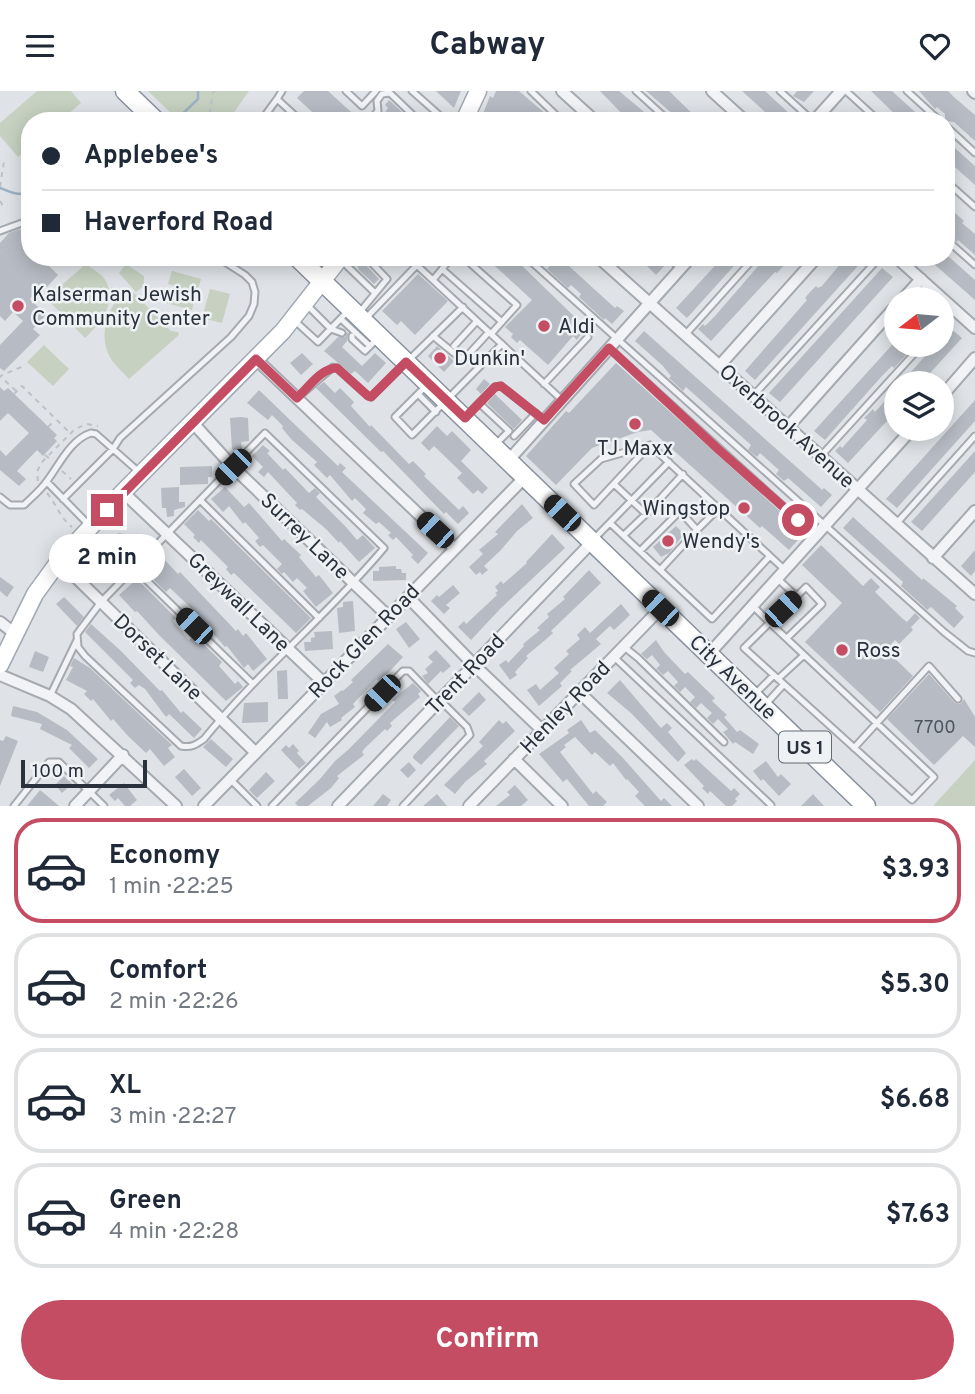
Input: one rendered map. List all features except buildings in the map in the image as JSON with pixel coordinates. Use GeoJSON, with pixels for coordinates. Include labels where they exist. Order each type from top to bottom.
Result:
{"type":"FeatureCollection","features":[{"type":"Feature","properties":{"kind":"highway"},"geometry":{"type":"LineString","coordinates":[[125,91],[147,112]]}},
{"type":"Feature","properties":{"kind":"highway","name":"City Avenue"},"geometry":{"type":"LineString","coordinates":[[306,266],[374,341],[406,362],[423,389],[441,407],[465,418],[864,805]]}},
{"type":"Feature","properties":{"kind":"main road"},"geometry":{"type":"LineString","coordinates":[[468,112],[478,91]]}},
{"type":"Feature","properties":{"kind":"main road"},"geometry":{"type":"LineString","coordinates":[[0,665],[36,594],[59,561],[123,492],[256,359],[293,319],[334,266]]}},
{"type":"Feature","properties":{"kind":"street"},"geometry":{"type":"LineString","coordinates":[[562,91],[584,112]]}},
{"type":"Feature","properties":{"kind":"street"},"geometry":{"type":"LineString","coordinates":[[712,91],[735,112]]}},
{"type":"Feature","properties":{"kind":"street"},"geometry":{"type":"LineString","coordinates":[[823,112],[843,91]]}},
{"type":"Feature","properties":{"kind":"street","name":"Overbrook Avenue"},"geometry":{"type":"LineString","coordinates":[[608,266],[933,558],[973,590]]}},
{"type":"Feature","properties":{"kind":"street"},"geometry":{"type":"LineString","coordinates":[[508,461],[519,440],[540,417],[562,400],[684,266]]}},
{"type":"Feature","properties":{"kind":"street"},"geometry":{"type":"LineString","coordinates":[[720,365],[809,266]]}},
{"type":"Feature","properties":{"kind":"street"},"geometry":{"type":"LineString","coordinates":[[906,266],[929,287]]}},
{"type":"Feature","properties":{"kind":"street"},"geometry":{"type":"LineString","coordinates":[[913,287],[920,279]]}},
{"type":"Feature","properties":{"kind":"street"},"geometry":{"type":"LineString","coordinates":[[954,310],[975,328]]}},
{"type":"Feature","properties":{"kind":"street"},"geometry":{"type":"LineString","coordinates":[[788,427],[884,319]]}},
{"type":"Feature","properties":{"kind":"street"},"geometry":{"type":"LineString","coordinates":[[954,382],[975,358]]}},
{"type":"Feature","properties":{"kind":"street"},"geometry":{"type":"LineString","coordinates":[[256,359],[454,548]]}},
{"type":"Feature","properties":{"kind":"street","name":"Surrey Lane"},"geometry":{"type":"LineString","coordinates":[[193,423],[233,467],[388,617]]}},
{"type":"Feature","properties":{"kind":"street"},"geometry":{"type":"LineString","coordinates":[[709,654],[901,441]]}},
{"type":"Feature","properties":{"kind":"street","name":"Rock Glen Road"},"geometry":{"type":"LineString","coordinates":[[205,806],[525,477]]}},
{"type":"Feature","properties":{"kind":"street","name":"Greywall Lane"},"geometry":{"type":"LineString","coordinates":[[123,492],[324,683]]}},
{"type":"Feature","properties":{"kind":"street"},"geometry":{"type":"LineString","coordinates":[[933,558],[975,511]]}},
{"type":"Feature","properties":{"kind":"street","name":"Trent Road"},"geometry":{"type":"LineString","coordinates":[[338,806],[592,542]]}},
{"type":"Feature","properties":{"kind":"street","name":"Dorset Lane"},"geometry":{"type":"LineString","coordinates":[[59,561],[256,753]]}},
{"type":"Feature","properties":{"kind":"street"},"geometry":{"type":"LineString","coordinates":[[408,597],[542,730]]}},
{"type":"Feature","properties":{"kind":"street","name":"Henley Road"},"geometry":{"type":"LineString","coordinates":[[469,806],[660,608]]}},
{"type":"Feature","properties":{"kind":"street"},"geometry":{"type":"LineString","coordinates":[[0,622],[14,633]]}},
{"type":"Feature","properties":{"kind":"street"},"geometry":{"type":"LineString","coordinates":[[0,675],[50,696],[71,709],[176,806]]}},
{"type":"Feature","properties":{"kind":"street"},"geometry":{"type":"LineString","coordinates":[[579,692],[698,806]]}},
{"type":"Feature","properties":{"kind":"street"},"geometry":{"type":"LineString","coordinates":[[75,806],[123,755]]}},
{"type":"Feature","properties":{"kind":"street"},"geometry":{"type":"LineString","coordinates":[[514,759],[562,806]]}},
{"type":"Feature","properties":{"kind":"lane"},"geometry":{"type":"LineString","coordinates":[[268,112],[282,91]]}},
{"type":"Feature","properties":{"kind":"lane"},"geometry":{"type":"LineString","coordinates":[[346,91],[362,106],[376,91]]}},
{"type":"Feature","properties":{"kind":"lane"},"geometry":{"type":"LineString","coordinates":[[412,91],[436,112]]}},
{"type":"Feature","properties":{"kind":"lane"},"geometry":{"type":"LineString","coordinates":[[531,91],[553,112]]}},
{"type":"Feature","properties":{"kind":"lane"},"geometry":{"type":"LineString","coordinates":[[636,91],[659,112]]}},
{"type":"Feature","properties":{"kind":"lane"},"geometry":{"type":"LineString","coordinates":[[780,91],[804,112]]}},
{"type":"Feature","properties":{"kind":"lane"},"geometry":{"type":"LineString","coordinates":[[843,91],[868,112]]}},
{"type":"Feature","properties":{"kind":"lane"},"geometry":{"type":"LineString","coordinates":[[907,91],[930,112]]}},
{"type":"Feature","properties":{"kind":"lane"},"geometry":{"type":"LineString","coordinates":[[377,112],[377,101],[382,94],[390,93],[410,112]]}},
{"type":"Feature","properties":{"kind":"lane"},"geometry":{"type":"LineString","coordinates":[[277,99],[291,112]]}},
{"type":"Feature","properties":{"kind":"lane"},"geometry":{"type":"LineString","coordinates":[[955,134],[975,153]]}},
{"type":"Feature","properties":{"kind":"lane"},"geometry":{"type":"LineString","coordinates":[[955,189],[975,207]]}},
{"type":"Feature","properties":{"kind":"lane"},"geometry":{"type":"LineString","coordinates":[[0,231],[21,224]]}},
{"type":"Feature","properties":{"kind":"lane"},"geometry":{"type":"LineString","coordinates":[[955,247],[975,265]]}},
{"type":"Feature","properties":{"kind":"lane"},"geometry":{"type":"LineString","coordinates":[[63,499],[113,449],[120,438],[231,337],[249,316],[254,304],[252,282],[231,266]]}},
{"type":"Feature","properties":{"kind":"lane"},"geometry":{"type":"LineString","coordinates":[[348,266],[375,293]]}},
{"type":"Feature","properties":{"kind":"lane"},"geometry":{"type":"LineString","coordinates":[[305,303],[331,329],[343,331],[350,317],[387,279],[375,266]]}},
{"type":"Feature","properties":{"kind":"lane"},"geometry":{"type":"LineString","coordinates":[[293,319],[318,342],[411,266]]}},
{"type":"Feature","properties":{"kind":"lane"},"geometry":{"type":"LineString","coordinates":[[421,266],[562,400]]}},
{"type":"Feature","properties":{"kind":"lane"},"geometry":{"type":"LineString","coordinates":[[433,280],[444,266]]}},
{"type":"Feature","properties":{"kind":"lane"},"geometry":{"type":"LineString","coordinates":[[433,336],[460,358],[468,355],[517,305],[473,266]]}},
{"type":"Feature","properties":{"kind":"lane"},"geometry":{"type":"LineString","coordinates":[[536,266],[944,632],[968,651],[975,653]]}},
{"type":"Feature","properties":{"kind":"lane"},"geometry":{"type":"LineString","coordinates":[[678,266],[681,269]]}},
{"type":"Feature","properties":{"kind":"lane"},"geometry":{"type":"LineString","coordinates":[[685,335],[747,266]]}},
{"type":"Feature","properties":{"kind":"lane"},"geometry":{"type":"LineString","coordinates":[[752,396],[872,266]]}},
{"type":"Feature","properties":{"kind":"lane"},"geometry":{"type":"LineString","coordinates":[[442,269],[502,322]]}},
{"type":"Feature","properties":{"kind":"lane"},"geometry":{"type":"LineString","coordinates":[[297,398],[333,367],[371,397],[463,307]]}},
{"type":"Feature","properties":{"kind":"lane"},"geometry":{"type":"LineString","coordinates":[[454,346],[477,321]]}},
{"type":"Feature","properties":{"kind":"lane"},"geometry":{"type":"LineString","coordinates":[[544,384],[588,337]]}},
{"type":"Feature","properties":{"kind":"lane"},"geometry":{"type":"LineString","coordinates":[[351,338],[365,351],[374,341]]}},
{"type":"Feature","properties":{"kind":"lane"},"geometry":{"type":"LineString","coordinates":[[423,389],[404,412],[394,417],[412,435],[502,344]]}},
{"type":"Feature","properties":{"kind":"lane"},"geometry":{"type":"LineString","coordinates":[[609,348],[816,536]]}},
{"type":"Feature","properties":{"kind":"lane"},"geometry":{"type":"LineString","coordinates":[[820,457],[911,357]]}},
{"type":"Feature","properties":{"kind":"lane"},"geometry":{"type":"LineString","coordinates":[[465,418],[495,387],[501,386],[540,417]]}},
{"type":"Feature","properties":{"kind":"lane"},"geometry":{"type":"LineString","coordinates":[[479,403],[519,440]]}},
{"type":"Feature","properties":{"kind":"lane"},"geometry":{"type":"LineString","coordinates":[[423,413],[429,418]]}},
{"type":"Feature","properties":{"kind":"lane"},"geometry":{"type":"LineString","coordinates":[[414,422],[419,428]]}},
{"type":"Feature","properties":{"kind":"lane"},"geometry":{"type":"LineString","coordinates":[[494,447],[509,431]]}},
{"type":"Feature","properties":{"kind":"lane"},"geometry":{"type":"LineString","coordinates":[[50,696],[77,640],[77,634],[101,602],[265,433],[384,548],[354,583],[287,648],[204,740],[196,745],[181,745],[85,656],[77,640]]}},
{"type":"Feature","properties":{"kind":"lane"},"geometry":{"type":"LineString","coordinates":[[0,497],[10,505],[24,505],[47,482],[56,465],[87,434],[96,434],[142,474]]}},
{"type":"Feature","properties":{"kind":"lane"},"geometry":{"type":"LineString","coordinates":[[896,524],[975,436]]}},
{"type":"Feature","properties":{"kind":"lane"},"geometry":{"type":"LineString","coordinates":[[650,445],[771,556],[796,596]]}},
{"type":"Feature","properties":{"kind":"lane"},"geometry":{"type":"LineString","coordinates":[[650,445],[594,505],[574,485],[601,459],[650,445]]}},
{"type":"Feature","properties":{"kind":"lane"},"geometry":{"type":"LineString","coordinates":[[592,542],[669,462]]}},
{"type":"Feature","properties":{"kind":"lane"},"geometry":{"type":"LineString","coordinates":[[624,535],[683,474]]}},
{"type":"Feature","properties":{"kind":"lane"},"geometry":{"type":"LineString","coordinates":[[47,482],[91,527]]}},
{"type":"Feature","properties":{"kind":"lane"},"geometry":{"type":"LineString","coordinates":[[614,484],[646,514]]}},
{"type":"Feature","properties":{"kind":"lane"},"geometry":{"type":"LineString","coordinates":[[200,500],[319,618]]}},
{"type":"Feature","properties":{"kind":"lane"},"geometry":{"type":"LineString","coordinates":[[660,571],[719,508]]}},
{"type":"Feature","properties":{"kind":"lane"},"geometry":{"type":"LineString","coordinates":[[640,551],[680,511],[697,530]]}},
{"type":"Feature","properties":{"kind":"lane"},"geometry":{"type":"LineString","coordinates":[[610,523],[712,619],[771,556]]}},
{"type":"Feature","properties":{"kind":"lane"},"geometry":{"type":"LineString","coordinates":[[134,568],[253,684]]}},
{"type":"Feature","properties":{"kind":"lane"},"geometry":{"type":"LineString","coordinates":[[753,606],[769,622],[933,777],[912,800],[744,648],[769,622],[806,587],[822,604],[787,638]]}},
{"type":"Feature","properties":{"kind":"lane"},"geometry":{"type":"LineString","coordinates":[[623,646],[724,742]]}},
{"type":"Feature","properties":{"kind":"lane"},"geometry":{"type":"LineString","coordinates":[[758,702],[776,677],[804,655]]}},
{"type":"Feature","properties":{"kind":"lane"},"geometry":{"type":"LineString","coordinates":[[613,656],[771,805]]}},
{"type":"Feature","properties":{"kind":"lane"},"geometry":{"type":"LineString","coordinates":[[854,748],[929,666],[958,699]]}},
{"type":"Feature","properties":{"kind":"lane"},"geometry":{"type":"LineString","coordinates":[[272,806],[403,671],[409,671],[467,727],[470,735],[403,806]]}},
{"type":"Feature","properties":{"kind":"lane"},"geometry":{"type":"LineString","coordinates":[[758,702],[784,684]]}},
{"type":"Feature","properties":{"kind":"lane"},"geometry":{"type":"LineString","coordinates":[[13,806],[49,762],[55,761],[60,762],[104,806]]}},
{"type":"Feature","properties":{"kind":"lane"},"geometry":{"type":"LineString","coordinates":[[230,779],[257,806]]}},
{"type":"Feature","properties":{"kind":"path"},"geometry":{"type":"LineString","coordinates":[[210,112],[215,91]]}},
{"type":"Feature","properties":{"kind":"path"},"geometry":{"type":"LineString","coordinates":[[0,187],[4,161]]}},
{"type":"Feature","properties":{"kind":"path"},"geometry":{"type":"LineString","coordinates":[[0,201],[0,210]]}},
{"type":"Feature","properties":{"kind":"path"},"geometry":{"type":"LineString","coordinates":[[26,365],[0,376],[16,393],[22,386],[71,434]]}},
{"type":"Feature","properties":{"kind":"path"},"geometry":{"type":"LineString","coordinates":[[48,427],[56,419]]}},
{"type":"Feature","properties":{"kind":"path"},"geometry":{"type":"LineString","coordinates":[[45,455],[50,459]]}},
{"type":"Feature","properties":{"kind":"path"},"geometry":{"type":"LineString","coordinates":[[59,468],[77,485]]}},
{"type":"Feature","properties":{"kind":"path"},"geometry":{"type":"LineString","coordinates":[[44,490],[58,507],[63,520],[74,528]]}},
{"type":"Feature","properties":{"kind":"green space"},"geometry":{"type":"Polygon","coordinates":[[[37,91],[71,91],[81,103],[70,112],[21,112],[21,154],[18,157],[0,136],[0,123],[37,91]]]}},
{"type":"Feature","properties":{"kind":"green space"},"geometry":{"type":"Polygon","coordinates":[[[148,91],[249,91],[234,112],[170,112],[148,91]]]}},
{"type":"Feature","properties":{"kind":"green space"},"geometry":{"type":"Polygon","coordinates":[[[84,266],[89,266],[104,278],[110,295],[102,318],[85,338],[50,302],[50,295],[84,266]]]}},
{"type":"Feature","properties":{"kind":"green space"},"geometry":{"type":"Polygon","coordinates":[[[124,266],[129,266],[144,276],[144,286],[136,292],[119,273],[124,266]]]}},
{"type":"Feature","properties":{"kind":"green space"},"geometry":{"type":"Polygon","coordinates":[[[172,271],[201,279],[197,292],[168,284],[172,271]]]}},
{"type":"Feature","properties":{"kind":"green space"},"geometry":{"type":"Polygon","coordinates":[[[128,287],[171,331],[178,332],[179,335],[129,379],[110,357],[105,344],[108,317],[116,301],[128,287]]]}},
{"type":"Feature","properties":{"kind":"green space"},"geometry":{"type":"Polygon","coordinates":[[[166,288],[195,296],[192,310],[163,302],[166,288]]]}},
{"type":"Feature","properties":{"kind":"green space"},"geometry":{"type":"Polygon","coordinates":[[[210,289],[230,294],[222,323],[202,318],[210,289]]]}},
{"type":"Feature","properties":{"kind":"green space"},"geometry":{"type":"Polygon","coordinates":[[[44,345],[69,369],[53,386],[27,362],[44,345]]]}},
{"type":"Feature","properties":{"kind":"green space"},"geometry":{"type":"Polygon","coordinates":[[[975,760],[975,806],[933,806],[975,760]]]}},
{"type":"Feature","properties":{"kind":"waterway"},"geometry":{"type":"LineString","coordinates":[[184,112],[198,99],[198,91]]}},
{"type":"Feature","properties":{"kind":"waterway"},"geometry":{"type":"LineString","coordinates":[[0,188],[21,194]]}},
{"type":"Feature","properties":{"kind":"place","name":"Kalserman Jewish Community Center"},"geometry":{"type":"Point","coordinates":[18,306]}},
{"type":"Feature","properties":{"kind":"place","name":"Aldi"},"geometry":{"type":"Point","coordinates":[544,326]}},
{"type":"Feature","properties":{"kind":"place","name":"Dunkin'"},"geometry":{"type":"Point","coordinates":[440,358]}},
{"type":"Feature","properties":{"kind":"place","name":"TJ Maxx"},"geometry":{"type":"Point","coordinates":[635,424]}},
{"type":"Feature","properties":{"kind":"place","name":"Wingstop"},"geometry":{"type":"Point","coordinates":[744,508]}},
{"type":"Feature","properties":{"kind":"place","name":"Wendy's"},"geometry":{"type":"Point","coordinates":[668,541]}},
{"type":"Feature","properties":{"kind":"place","name":"Ross"},"geometry":{"type":"Point","coordinates":[842,650]}},
{"type":"Feature","properties":{"kind":"route"},"geometry":{"type":"LineString","coordinates":[[107,510],[256,359],[297,398],[333,367],[371,397],[406,362],[465,418],[495,387],[501,386],[544,420],[609,348],[798,520]]}}]}
